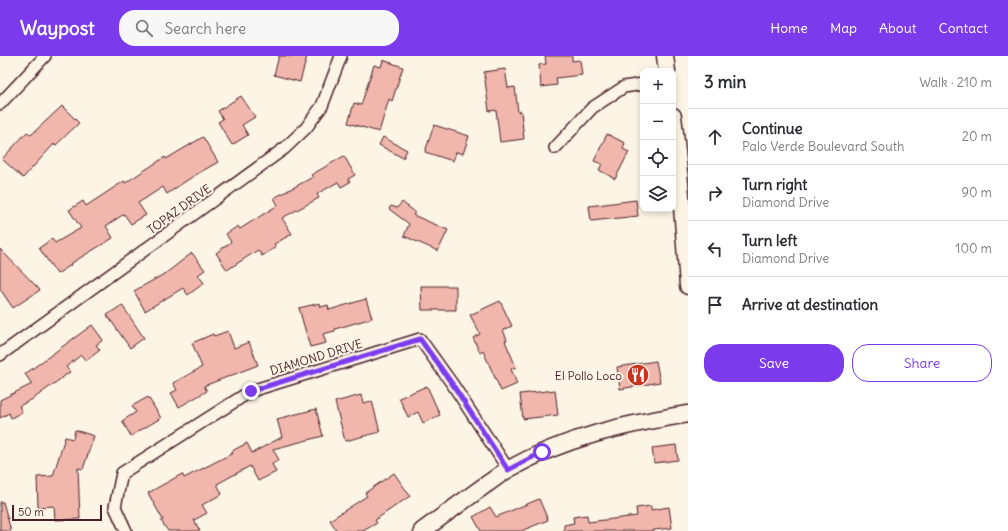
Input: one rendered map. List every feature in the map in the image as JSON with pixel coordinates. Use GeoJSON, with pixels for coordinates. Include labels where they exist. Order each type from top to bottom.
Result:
{"type":"FeatureCollection","features":[{"type":"Feature","properties":{"kind":"main road"},"geometry":{"type":"LineString","coordinates":[[665,56],[667,68]]}},
{"type":"Feature","properties":{"kind":"main road"},"geometry":{"type":"LineString","coordinates":[[676,138],[688,286]]}},
{"type":"Feature","properties":{"kind":"main road"},"geometry":{"type":"LineString","coordinates":[[422,531],[465,499],[508,470],[542,452],[582,437],[619,427],[688,414]]}},
{"type":"Feature","properties":{"kind":"street"},"geometry":{"type":"LineString","coordinates":[[0,104],[45,56]]}},
{"type":"Feature","properties":{"kind":"street","name":"TOPAZ DRIVE"},"geometry":{"type":"LineString","coordinates":[[0,355],[285,148],[306,128],[322,106],[341,56]]}},
{"type":"Feature","properties":{"kind":"street"},"geometry":{"type":"LineString","coordinates":[[556,148],[592,108],[624,87],[640,84]]}},
{"type":"Feature","properties":{"kind":"street","name":"DIAMOND DRIVE"},"geometry":{"type":"LineString","coordinates":[[126,531],[115,507],[122,473],[251,391],[420,339],[453,385],[508,470]]}},
{"type":"Feature","properties":{"kind":"building"},"geometry":{"type":"Polygon","coordinates":[[[279,56],[307,56],[300,82],[274,75],[279,56]]]}},
{"type":"Feature","properties":{"kind":"building"},"geometry":{"type":"Polygon","coordinates":[[[545,56],[572,56],[572,61],[580,60],[582,75],[556,78],[557,85],[541,87],[539,65],[546,64],[545,56]]]}},
{"type":"Feature","properties":{"kind":"building"},"geometry":{"type":"Polygon","coordinates":[[[383,60],[403,67],[392,101],[389,99],[379,132],[348,123],[354,103],[361,105],[374,65],[381,67],[383,60]]]}},
{"type":"Feature","properties":{"kind":"building"},"geometry":{"type":"Polygon","coordinates":[[[505,69],[508,88],[515,87],[518,112],[521,111],[524,139],[500,142],[496,110],[489,111],[484,72],[505,69]]]}},
{"type":"Feature","properties":{"kind":"building"},"geometry":{"type":"Polygon","coordinates":[[[241,96],[255,117],[242,125],[248,135],[232,145],[218,122],[223,119],[218,111],[241,96]]]}},
{"type":"Feature","properties":{"kind":"building"},"geometry":{"type":"Polygon","coordinates":[[[62,106],[79,123],[55,146],[54,144],[23,178],[2,159],[27,132],[31,135],[62,106]]]}},
{"type":"Feature","properties":{"kind":"building"},"geometry":{"type":"Polygon","coordinates":[[[434,125],[469,136],[463,154],[456,152],[453,161],[425,152],[434,125]]]}},
{"type":"Feature","properties":{"kind":"building"},"geometry":{"type":"Polygon","coordinates":[[[607,134],[625,143],[623,149],[629,152],[615,179],[599,170],[602,164],[594,161],[607,134]]]}},
{"type":"Feature","properties":{"kind":"building"},"geometry":{"type":"Polygon","coordinates":[[[203,137],[218,162],[167,194],[163,187],[138,203],[146,215],[131,224],[124,214],[106,226],[113,238],[70,264],[71,265],[57,274],[39,248],[52,239],[55,243],[81,228],[69,210],[83,201],[86,206],[124,181],[125,183],[165,157],[166,159],[203,137]]]}},
{"type":"Feature","properties":{"kind":"building"},"geometry":{"type":"Polygon","coordinates":[[[383,137],[407,150],[403,158],[379,145],[383,137]]]}},
{"type":"Feature","properties":{"kind":"building"},"geometry":{"type":"Polygon","coordinates":[[[344,156],[355,175],[348,179],[350,182],[341,187],[338,182],[317,194],[319,198],[282,218],[292,234],[274,244],[276,247],[262,256],[258,250],[227,270],[216,253],[231,242],[226,234],[238,226],[240,229],[278,205],[274,198],[313,177],[311,175],[344,156]]]}},
{"type":"Feature","properties":{"kind":"building"},"geometry":{"type":"Polygon","coordinates":[[[636,200],[638,216],[591,221],[589,206],[636,200]]]}},
{"type":"Feature","properties":{"kind":"building"},"geometry":{"type":"Polygon","coordinates":[[[402,202],[415,212],[413,215],[448,230],[438,251],[404,236],[409,224],[389,209],[391,206],[397,208],[402,202]]]}},
{"type":"Feature","properties":{"kind":"building"},"geometry":{"type":"Polygon","coordinates":[[[0,249],[40,290],[13,308],[0,289],[0,249]]]}},
{"type":"Feature","properties":{"kind":"building"},"geometry":{"type":"Polygon","coordinates":[[[192,253],[205,270],[198,275],[204,283],[188,295],[183,288],[145,311],[134,291],[166,273],[192,253]]]}},
{"type":"Feature","properties":{"kind":"building"},"geometry":{"type":"Polygon","coordinates":[[[421,286],[456,286],[456,310],[422,310],[421,286]]]}},
{"type":"Feature","properties":{"kind":"building"},"geometry":{"type":"Polygon","coordinates":[[[366,299],[372,318],[323,334],[326,343],[310,347],[299,308],[320,303],[321,307],[328,305],[329,310],[366,299]]]}},
{"type":"Feature","properties":{"kind":"building"},"geometry":{"type":"Polygon","coordinates":[[[500,301],[512,326],[503,330],[507,340],[505,341],[516,367],[511,369],[517,384],[501,391],[483,351],[480,353],[473,338],[480,334],[470,315],[500,301]]]}},
{"type":"Feature","properties":{"kind":"building"},"geometry":{"type":"Polygon","coordinates":[[[122,305],[144,338],[130,348],[107,315],[122,305]]]}},
{"type":"Feature","properties":{"kind":"building"},"geometry":{"type":"Polygon","coordinates":[[[92,325],[103,340],[96,345],[100,350],[86,361],[81,355],[66,367],[70,372],[33,399],[19,406],[22,412],[11,418],[9,413],[0,418],[0,400],[32,384],[25,374],[92,325]]]}},
{"type":"Feature","properties":{"kind":"building"},"geometry":{"type":"Polygon","coordinates":[[[228,331],[234,348],[249,342],[258,365],[204,386],[207,391],[179,407],[171,393],[177,390],[173,383],[202,367],[192,343],[213,334],[214,336],[228,331]]]}},
{"type":"Feature","properties":{"kind":"building","name":"El Pollo Loco"},"geometry":{"type":"Polygon","coordinates":[[[656,361],[660,382],[620,389],[617,367],[656,361]]]}},
{"type":"Feature","properties":{"kind":"building"},"geometry":{"type":"Polygon","coordinates":[[[427,386],[440,415],[423,423],[418,412],[408,417],[399,398],[427,386]]]}},
{"type":"Feature","properties":{"kind":"building"},"geometry":{"type":"Polygon","coordinates":[[[555,390],[558,415],[523,419],[520,394],[555,390]]]}},
{"type":"Feature","properties":{"kind":"building"},"geometry":{"type":"Polygon","coordinates":[[[361,395],[363,403],[372,401],[380,432],[345,441],[335,402],[361,395]]]}},
{"type":"Feature","properties":{"kind":"building"},"geometry":{"type":"Polygon","coordinates":[[[148,397],[161,418],[131,436],[122,421],[136,412],[132,406],[148,397]]]}},
{"type":"Feature","properties":{"kind":"building"},"geometry":{"type":"Polygon","coordinates":[[[316,409],[323,436],[273,449],[279,460],[272,464],[276,472],[258,481],[250,466],[217,484],[222,494],[202,505],[207,513],[194,520],[200,531],[168,531],[161,521],[163,520],[148,493],[182,474],[184,478],[233,453],[232,451],[247,443],[252,453],[282,437],[277,419],[316,409]]]}},
{"type":"Feature","properties":{"kind":"building"},"geometry":{"type":"Polygon","coordinates":[[[75,430],[94,436],[83,469],[78,468],[80,519],[55,520],[54,506],[38,507],[37,477],[53,476],[65,437],[73,439],[75,430]]]}},
{"type":"Feature","properties":{"kind":"building"},"geometry":{"type":"Polygon","coordinates":[[[676,445],[678,460],[654,463],[652,448],[676,445]]]}},
{"type":"Feature","properties":{"kind":"building"},"geometry":{"type":"Polygon","coordinates":[[[394,473],[410,496],[375,520],[377,523],[363,531],[337,531],[330,520],[367,496],[365,493],[394,473]]]}},
{"type":"Feature","properties":{"kind":"building"},"geometry":{"type":"Polygon","coordinates":[[[539,499],[548,520],[521,531],[481,531],[473,517],[490,507],[496,517],[539,499]]]}},
{"type":"Feature","properties":{"kind":"building"},"geometry":{"type":"Polygon","coordinates":[[[0,502],[3,502],[11,531],[0,531],[0,502]]]}},
{"type":"Feature","properties":{"kind":"building"},"geometry":{"type":"Polygon","coordinates":[[[651,506],[651,510],[669,507],[672,528],[654,531],[564,531],[564,525],[574,523],[573,517],[587,515],[588,522],[637,516],[636,508],[651,506]]]}},
{"type":"Feature","properties":{"kind":"place","name":"El Pollo Loco"},"geometry":{"type":"Point","coordinates":[638,375]}},
{"type":"Feature","properties":{"kind":"route"},"geometry":{"type":"LineString","coordinates":[[251,391],[420,339],[453,385],[508,470],[542,452]]}}]}
